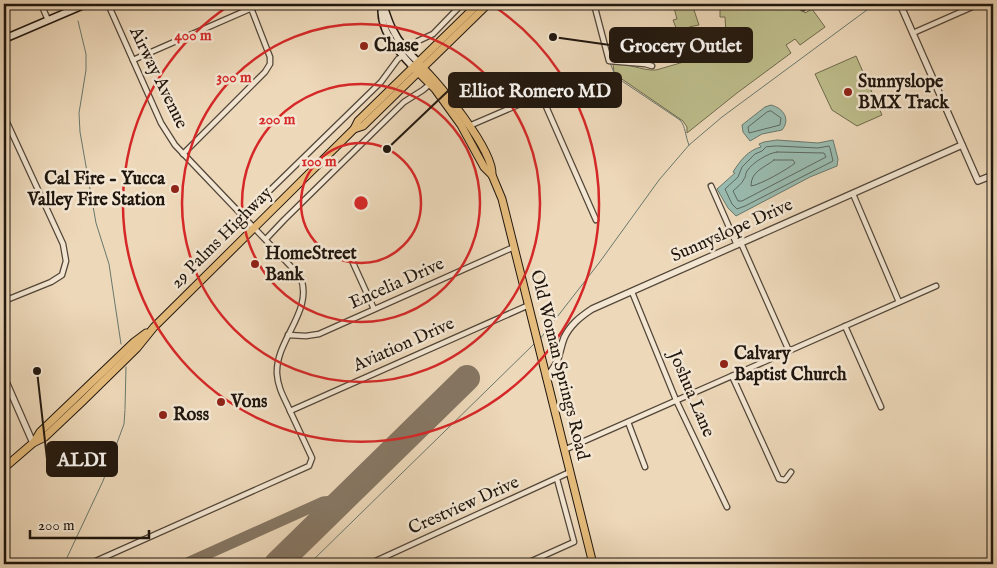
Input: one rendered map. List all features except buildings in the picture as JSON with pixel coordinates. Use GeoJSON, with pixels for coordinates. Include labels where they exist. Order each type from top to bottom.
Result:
{"type":"FeatureCollection","features":[{"type":"Feature","properties":{"kind":"main road"},"geometry":{"type":"LineString","coordinates":[[4,39],[86,4]]}},
{"type":"Feature","properties":{"kind":"main road"},"geometry":{"type":"LineString","coordinates":[[382,4],[388,13],[393,32],[405,53],[418,67]]}},
{"type":"Feature","properties":{"kind":"main road","name":"29 Palms Highway"},"geometry":{"type":"LineString","coordinates":[[4,468],[33,443],[40,432],[134,342],[154,327],[354,129],[363,126],[478,4]]}},
{"type":"Feature","properties":{"kind":"main road","name":"29 Palms Highway"},"geometry":{"type":"LineString","coordinates":[[418,67],[488,4]]}},
{"type":"Feature","properties":{"kind":"main road","name":"Old Woman Springs Road"},"geometry":{"type":"LineString","coordinates":[[418,67],[466,127],[487,157],[492,169],[492,175],[502,199],[593,564]]}},
{"type":"Feature","properties":{"kind":"main road","name":"Old Woman Springs Road"},"geometry":{"type":"LineString","coordinates":[[418,67],[454,104],[466,127]]}},
{"type":"Feature","properties":{"kind":"street"},"geometry":{"type":"LineString","coordinates":[[41,4],[48,20]]}},
{"type":"Feature","properties":{"kind":"street","name":"Airway Avenue"},"geometry":{"type":"LineString","coordinates":[[89,564],[310,466],[312,462],[312,458],[279,390],[276,373],[278,356],[303,300],[300,276],[183,154],[161,123],[108,4]]}},
{"type":"Feature","properties":{"kind":"street"},"geometry":{"type":"LineString","coordinates":[[133,60],[261,4]]}},
{"type":"Feature","properties":{"kind":"street"},"geometry":{"type":"LineString","coordinates":[[241,215],[260,200],[379,84],[405,53],[418,41],[433,34],[462,4]]}},
{"type":"Feature","properties":{"kind":"street"},"geometry":{"type":"LineString","coordinates":[[594,4],[609,61],[652,66]]}},
{"type":"Feature","properties":{"kind":"street"},"geometry":{"type":"LineString","coordinates":[[803,8],[809,4]]}},
{"type":"Feature","properties":{"kind":"street"},"geometry":{"type":"LineString","coordinates":[[900,4],[978,182],[993,175]]}},
{"type":"Feature","properties":{"kind":"street"},"geometry":{"type":"LineString","coordinates":[[913,32],[979,4]]}},
{"type":"Feature","properties":{"kind":"street"},"geometry":{"type":"LineString","coordinates":[[183,154],[265,72],[270,64],[269,50],[251,8]]}},
{"type":"Feature","properties":{"kind":"street"},"geometry":{"type":"LineString","coordinates":[[266,239],[404,102],[430,84]]}},
{"type":"Feature","properties":{"kind":"street"},"geometry":{"type":"LineString","coordinates":[[466,127],[541,95],[596,220]]}},
{"type":"Feature","properties":{"kind":"street"},"geometry":{"type":"LineString","coordinates":[[4,116],[64,244],[66,261],[62,275],[4,301]]}},
{"type":"Feature","properties":{"kind":"street","name":"Sunnyslope Drive"},"geometry":{"type":"LineString","coordinates":[[546,377],[556,367],[564,339],[574,322],[592,309],[962,145]]}},
{"type":"Feature","properties":{"kind":"street"},"geometry":{"type":"LineString","coordinates":[[711,186],[788,351]]}},
{"type":"Feature","properties":{"kind":"street"},"geometry":{"type":"LineString","coordinates":[[853,194],[899,302]]}},
{"type":"Feature","properties":{"kind":"street","name":"Encelia Drive"},"geometry":{"type":"LineString","coordinates":[[288,335],[306,336],[319,334],[514,247]]}},
{"type":"Feature","properties":{"kind":"street"},"geometry":{"type":"LineString","coordinates":[[349,254],[374,309]]}},
{"type":"Feature","properties":{"kind":"street"},"geometry":{"type":"LineString","coordinates":[[564,450],[936,286]]}},
{"type":"Feature","properties":{"kind":"street","name":"Joshua Lane"},"geometry":{"type":"LineString","coordinates":[[632,292],[676,400],[727,506]]}},
{"type":"Feature","properties":{"kind":"street","name":"Aviation Drive"},"geometry":{"type":"LineString","coordinates":[[290,411],[528,305]]}},
{"type":"Feature","properties":{"kind":"street"},"geometry":{"type":"LineString","coordinates":[[845,326],[881,407]]}},
{"type":"Feature","properties":{"kind":"street"},"geometry":{"type":"LineString","coordinates":[[732,376],[779,479],[785,480],[791,472]]}},
{"type":"Feature","properties":{"kind":"street"},"geometry":{"type":"LineString","coordinates":[[4,378],[33,443]]}},
{"type":"Feature","properties":{"kind":"street"},"geometry":{"type":"LineString","coordinates":[[628,422],[645,467]]}},
{"type":"Feature","properties":{"kind":"street","name":"Crestview Drive"},"geometry":{"type":"LineString","coordinates":[[369,564],[570,472]]}},
{"type":"Feature","properties":{"kind":"street"},"geometry":{"type":"LineString","coordinates":[[525,564],[574,542],[557,478]]}},
{"type":"Feature","properties":{"kind":"green space"},"geometry":{"type":"Polygon","coordinates":[[[692,4],[699,25],[689,27],[687,31],[689,40],[649,52],[647,42],[678,33],[673,20],[677,19],[674,8],[692,4]]]}},
{"type":"Feature","properties":{"kind":"green space"},"geometry":{"type":"Polygon","coordinates":[[[720,4],[798,4],[805,13],[812,9],[825,27],[800,45],[795,39],[786,45],[791,53],[687,133],[687,127],[683,121],[616,75],[613,64],[624,64],[656,70],[715,53],[715,50],[721,44],[721,35],[726,34],[725,17],[720,17],[720,4]]]}},
{"type":"Feature","properties":{"kind":"green space","name":"Sunnyslope BMX Track"},"geometry":{"type":"Polygon","coordinates":[[[856,56],[882,115],[857,126],[832,110],[815,74],[856,56]]]}},
{"type":"Feature","properties":{"kind":"water"},"geometry":{"type":"Polygon","coordinates":[[[771,105],[782,111],[786,118],[785,126],[782,130],[762,134],[750,141],[743,132],[742,125],[765,107],[771,105]]]}},
{"type":"Feature","properties":{"kind":"water"},"geometry":{"type":"Polygon","coordinates":[[[777,140],[818,143],[833,140],[838,159],[837,166],[810,177],[736,216],[728,208],[717,189],[735,173],[733,172],[745,156],[756,148],[761,147],[759,144],[777,140]]]}},
{"type":"Feature","properties":{"kind":"waterway"},"geometry":{"type":"LineString","coordinates":[[540,339],[599,263],[659,180],[689,145],[722,117],[875,4]]}},
{"type":"Feature","properties":{"kind":"waterway"},"geometry":{"type":"LineString","coordinates":[[78,21],[86,54],[86,70],[79,113],[80,132],[96,223],[109,264],[121,344]]}},
{"type":"Feature","properties":{"kind":"waterway"},"geometry":{"type":"LineString","coordinates":[[610,63],[616,77],[680,120],[689,145]]}},
{"type":"Feature","properties":{"kind":"waterway"},"geometry":{"type":"LineString","coordinates":[[309,564],[534,344]]}},
{"type":"Feature","properties":{"kind":"waterway"},"geometry":{"type":"LineString","coordinates":[[125,409],[126,367]]}},
{"type":"Feature","properties":{"kind":"waterway"},"geometry":{"type":"LineString","coordinates":[[64,564],[103,481],[124,424],[125,410]]}},
{"type":"Feature","properties":{"kind":"taxiway"},"geometry":{"type":"LineString","coordinates":[[185,564],[323,502],[333,501],[338,505]]}},
{"type":"Feature","properties":{"kind":"runway"},"geometry":{"type":"LineString","coordinates":[[277,564],[467,378]]}},
{"type":"Feature","properties":{"kind":"place","name":"Grocery Outlet"},"geometry":{"type":"Point","coordinates":[553,37]}},
{"type":"Feature","properties":{"kind":"place","name":"Chase"},"geometry":{"type":"Point","coordinates":[364,46]}},
{"type":"Feature","properties":{"kind":"place","name":"Sunnyslope BMX Track"},"geometry":{"type":"Point","coordinates":[848,92]}},
{"type":"Feature","properties":{"kind":"place","name":"Elliot Romero MD"},"geometry":{"type":"Point","coordinates":[387,149]}},
{"type":"Feature","properties":{"kind":"place","name":"Cal Fire - Yucca Valley Fire Station"},"geometry":{"type":"Point","coordinates":[175,189]}},
{"type":"Feature","properties":{"kind":"place","name":"HomeStreet Bank"},"geometry":{"type":"Point","coordinates":[255,264]}},
{"type":"Feature","properties":{"kind":"place","name":"Calvary Baptist Church"},"geometry":{"type":"Point","coordinates":[724,364]}},
{"type":"Feature","properties":{"kind":"place","name":"ALDI"},"geometry":{"type":"Point","coordinates":[37,371]}},
{"type":"Feature","properties":{"kind":"place","name":"Vons"},"geometry":{"type":"Point","coordinates":[221,402]}},
{"type":"Feature","properties":{"kind":"place","name":"Ross"},"geometry":{"type":"Point","coordinates":[163,415]}}]}
